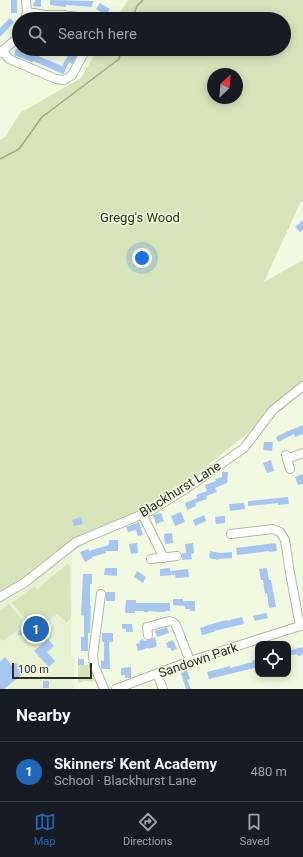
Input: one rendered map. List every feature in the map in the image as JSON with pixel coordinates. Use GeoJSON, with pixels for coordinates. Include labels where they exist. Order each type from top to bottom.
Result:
{"type":"FeatureCollection","features":[{"type":"Feature","properties":{"kind":"street"},"geometry":{"type":"LineString","coordinates":[[26,0],[26,12]]}},
{"type":"Feature","properties":{"kind":"street"},"geometry":{"type":"LineString","coordinates":[[12,43],[2,52],[9,59],[56,79],[64,80],[72,74],[82,56]]}},
{"type":"Feature","properties":{"kind":"street","name":"Blackhurst Lane"},"geometry":{"type":"LineString","coordinates":[[0,598],[24,583],[76,542],[150,511],[187,488],[244,448],[273,410],[303,386]]}},
{"type":"Feature","properties":{"kind":"street"},"geometry":{"type":"LineString","coordinates":[[290,469],[286,456],[303,453]]}},
{"type":"Feature","properties":{"kind":"street"},"geometry":{"type":"LineString","coordinates":[[142,514],[164,558]]}},
{"type":"Feature","properties":{"kind":"street"},"geometry":{"type":"LineString","coordinates":[[231,534],[273,529],[280,532],[285,540],[302,626]]}},
{"type":"Feature","properties":{"kind":"street"},"geometry":{"type":"LineString","coordinates":[[151,559],[177,556]]}},
{"type":"Feature","properties":{"kind":"street"},"geometry":{"type":"LineString","coordinates":[[101,594],[93,655],[94,665],[104,689]]}},
{"type":"Feature","properties":{"kind":"street"},"geometry":{"type":"LineString","coordinates":[[146,628],[169,621],[173,622],[176,625],[190,662]]}},
{"type":"Feature","properties":{"kind":"street","name":"Sandown Park"},"geometry":{"type":"LineString","coordinates":[[116,689],[190,662],[302,626]]}},
{"type":"Feature","properties":{"kind":"street"},"geometry":{"type":"LineString","coordinates":[[157,674],[163,689]]}},
{"type":"Feature","properties":{"kind":"shaded area"},"geometry":{"type":"Polygon","coordinates":[[[72,552],[71,655],[75,656],[74,689],[0,689],[0,604],[35,581],[72,552]]]}},
{"type":"Feature","properties":{"kind":"green space","name":"Gregg's Wood"},"geometry":{"type":"Polygon","coordinates":[[[128,0],[303,0],[303,200],[300,203],[264,282],[303,260],[303,388],[197,474],[72,552],[35,581],[0,603],[0,140],[6,136],[20,113],[81,78],[94,56],[291,56],[291,12],[120,12],[128,0]]]}},
{"type":"Feature","properties":{"kind":"green space"},"geometry":{"type":"Polygon","coordinates":[[[67,564],[70,566],[71,617],[67,623],[57,614],[36,632],[12,603],[34,586],[38,590],[67,564]]]}},
{"type":"Feature","properties":{"kind":"green space"},"geometry":{"type":"Polygon","coordinates":[[[9,604],[25,624],[3,641],[0,637],[0,611],[9,604]]]}},
{"type":"Feature","properties":{"kind":"green space"},"geometry":{"type":"Polygon","coordinates":[[[78,665],[91,665],[97,682],[85,681],[78,683],[78,665]]]}},
{"type":"Feature","properties":{"kind":"building"},"geometry":{"type":"Polygon","coordinates":[[[11,0],[17,0],[17,12],[11,13],[11,0]]]}},
{"type":"Feature","properties":{"kind":"building"},"geometry":{"type":"Polygon","coordinates":[[[35,0],[41,0],[41,7],[33,6],[35,0]]]}},
{"type":"Feature","properties":{"kind":"building"},"geometry":{"type":"Polygon","coordinates":[[[50,0],[93,1],[92,7],[66,5],[66,7],[50,5],[50,0]]]}},
{"type":"Feature","properties":{"kind":"building"},"geometry":{"type":"Polygon","coordinates":[[[100,3],[110,9],[108,12],[101,12],[96,9],[100,3]]]}},
{"type":"Feature","properties":{"kind":"building"},"geometry":{"type":"Polygon","coordinates":[[[10,18],[12,20],[12,24],[0,37],[0,28],[10,18]]]}},
{"type":"Feature","properties":{"kind":"building"},"geometry":{"type":"Polygon","coordinates":[[[17,56],[38,56],[62,66],[68,56],[76,56],[72,64],[69,62],[63,74],[33,61],[32,62],[17,56]]]}},
{"type":"Feature","properties":{"kind":"building"},"geometry":{"type":"Polygon","coordinates":[[[303,220],[303,230],[300,232],[295,227],[303,220]]]}},
{"type":"Feature","properties":{"kind":"building"},"geometry":{"type":"Polygon","coordinates":[[[303,425],[303,434],[295,437],[294,434],[278,442],[276,437],[303,425]]]}},
{"type":"Feature","properties":{"kind":"building"},"geometry":{"type":"Polygon","coordinates":[[[264,442],[273,442],[272,451],[263,450],[264,442]]]}},
{"type":"Feature","properties":{"kind":"building"},"geometry":{"type":"Polygon","coordinates":[[[271,460],[274,471],[267,473],[263,463],[271,460]]]}},
{"type":"Feature","properties":{"kind":"building"},"geometry":{"type":"Polygon","coordinates":[[[222,472],[228,472],[227,483],[215,488],[217,492],[206,496],[207,499],[195,503],[196,506],[187,510],[185,503],[197,498],[196,495],[207,491],[205,485],[222,477],[222,472]]]}},
{"type":"Feature","properties":{"kind":"building"},"geometry":{"type":"Polygon","coordinates":[[[303,474],[303,484],[298,485],[295,477],[303,474]]]}},
{"type":"Feature","properties":{"kind":"building"},"geometry":{"type":"Polygon","coordinates":[[[288,497],[289,504],[278,505],[278,503],[248,506],[248,501],[288,497]]]}},
{"type":"Feature","properties":{"kind":"building"},"geometry":{"type":"Polygon","coordinates":[[[244,503],[245,509],[230,511],[229,504],[244,503]]]}},
{"type":"Feature","properties":{"kind":"building"},"geometry":{"type":"Polygon","coordinates":[[[181,512],[185,522],[175,526],[171,516],[181,512]]]}},
{"type":"Feature","properties":{"kind":"building"},"geometry":{"type":"Polygon","coordinates":[[[161,513],[164,521],[156,524],[153,515],[161,513]]]}},
{"type":"Feature","properties":{"kind":"building"},"geometry":{"type":"Polygon","coordinates":[[[204,515],[206,521],[195,526],[193,520],[204,515]]]}},
{"type":"Feature","properties":{"kind":"building"},"geometry":{"type":"Polygon","coordinates":[[[225,516],[225,523],[216,524],[215,517],[225,516]]]}},
{"type":"Feature","properties":{"kind":"building"},"geometry":{"type":"Polygon","coordinates":[[[81,517],[83,524],[74,526],[72,520],[81,517]]]}},
{"type":"Feature","properties":{"kind":"building"},"geometry":{"type":"Polygon","coordinates":[[[139,522],[143,535],[138,536],[136,530],[128,532],[126,527],[139,522]]]}},
{"type":"Feature","properties":{"kind":"building"},"geometry":{"type":"Polygon","coordinates":[[[172,533],[173,543],[165,544],[164,534],[172,533]]]}},
{"type":"Feature","properties":{"kind":"building"},"geometry":{"type":"Polygon","coordinates":[[[109,540],[118,540],[118,551],[105,551],[106,553],[92,557],[85,562],[80,552],[109,545],[109,540]]]}},
{"type":"Feature","properties":{"kind":"building"},"geometry":{"type":"Polygon","coordinates":[[[137,543],[138,553],[131,554],[129,544],[137,543]]]}},
{"type":"Feature","properties":{"kind":"building"},"geometry":{"type":"Polygon","coordinates":[[[193,543],[194,553],[191,554],[192,559],[182,560],[182,553],[186,553],[185,544],[193,543]]]}},
{"type":"Feature","properties":{"kind":"building"},"geometry":{"type":"Polygon","coordinates":[[[276,543],[277,551],[237,555],[236,548],[276,543]]]}},
{"type":"Feature","properties":{"kind":"building"},"geometry":{"type":"Polygon","coordinates":[[[210,551],[220,553],[232,552],[232,558],[218,560],[209,558],[210,551]]]}},
{"type":"Feature","properties":{"kind":"building"},"geometry":{"type":"Polygon","coordinates":[[[105,568],[117,568],[117,576],[104,575],[105,568]]]}},
{"type":"Feature","properties":{"kind":"building"},"geometry":{"type":"Polygon","coordinates":[[[170,568],[170,571],[188,569],[189,577],[176,578],[175,575],[160,576],[160,569],[170,568]]]}},
{"type":"Feature","properties":{"kind":"building"},"geometry":{"type":"Polygon","coordinates":[[[267,568],[276,607],[269,608],[267,593],[265,594],[263,580],[261,580],[259,569],[267,568]]]}},
{"type":"Feature","properties":{"kind":"building"},"geometry":{"type":"Polygon","coordinates":[[[137,571],[146,577],[143,583],[134,577],[137,571]]]}},
{"type":"Feature","properties":{"kind":"building"},"geometry":{"type":"Polygon","coordinates":[[[83,574],[92,574],[92,584],[90,584],[91,605],[88,651],[81,651],[81,637],[84,637],[84,616],[81,615],[83,574]]]}},
{"type":"Feature","properties":{"kind":"building"},"geometry":{"type":"Polygon","coordinates":[[[106,592],[115,592],[115,601],[106,601],[106,592]]]}},
{"type":"Feature","properties":{"kind":"building"},"geometry":{"type":"Polygon","coordinates":[[[173,599],[195,601],[195,611],[185,609],[185,606],[173,605],[173,599]]]}},
{"type":"Feature","properties":{"kind":"building"},"geometry":{"type":"Polygon","coordinates":[[[126,600],[136,600],[136,603],[170,603],[170,611],[135,611],[135,613],[125,613],[126,600]]]}},
{"type":"Feature","properties":{"kind":"building"},"geometry":{"type":"Polygon","coordinates":[[[266,613],[268,618],[255,621],[253,616],[266,613]]]}},
{"type":"Feature","properties":{"kind":"building"},"geometry":{"type":"Polygon","coordinates":[[[242,617],[244,624],[202,635],[200,628],[242,617]]]}},
{"type":"Feature","properties":{"kind":"building"},"geometry":{"type":"Polygon","coordinates":[[[122,624],[132,624],[133,632],[126,632],[126,629],[122,629],[122,624]]]}},
{"type":"Feature","properties":{"kind":"building"},"geometry":{"type":"Polygon","coordinates":[[[25,627],[30,631],[29,636],[18,635],[19,630],[25,627]]]}},
{"type":"Feature","properties":{"kind":"building"},"geometry":{"type":"Polygon","coordinates":[[[167,627],[169,633],[157,637],[155,631],[167,627]]]}},
{"type":"Feature","properties":{"kind":"building"},"geometry":{"type":"Polygon","coordinates":[[[102,633],[113,633],[113,642],[109,642],[110,669],[102,669],[101,667],[101,660],[104,661],[104,642],[102,642],[102,633]]]}},
{"type":"Feature","properties":{"kind":"building"},"geometry":{"type":"Polygon","coordinates":[[[155,637],[157,646],[138,651],[136,644],[140,643],[139,641],[143,639],[144,641],[149,640],[155,637]]]}},
{"type":"Feature","properties":{"kind":"building"},"geometry":{"type":"Polygon","coordinates":[[[48,639],[54,646],[47,652],[55,661],[49,667],[34,651],[48,639]]]}},
{"type":"Feature","properties":{"kind":"building"},"geometry":{"type":"Polygon","coordinates":[[[173,640],[177,649],[172,651],[168,648],[166,643],[173,640]]]}},
{"type":"Feature","properties":{"kind":"building"},"geometry":{"type":"Polygon","coordinates":[[[303,647],[303,655],[291,655],[291,650],[303,647]]]}},
{"type":"Feature","properties":{"kind":"building"},"geometry":{"type":"Polygon","coordinates":[[[5,657],[12,666],[16,663],[25,672],[4,689],[0,689],[0,662],[5,657]]]}},
{"type":"Feature","properties":{"kind":"building"},"geometry":{"type":"Polygon","coordinates":[[[78,659],[84,659],[84,665],[78,665],[78,659]]]}},
{"type":"Feature","properties":{"kind":"building"},"geometry":{"type":"Polygon","coordinates":[[[255,660],[255,668],[209,679],[207,672],[230,666],[230,668],[253,662],[252,661],[255,660]]]}},
{"type":"Feature","properties":{"kind":"building"},"geometry":{"type":"Polygon","coordinates":[[[131,667],[131,678],[125,678],[125,675],[121,675],[121,668],[131,667]]]}},
{"type":"Feature","properties":{"kind":"building"},"geometry":{"type":"Polygon","coordinates":[[[187,670],[190,679],[187,680],[191,689],[186,689],[181,673],[187,670]]]}},
{"type":"Feature","properties":{"kind":"building"},"geometry":{"type":"Polygon","coordinates":[[[43,681],[49,681],[49,688],[43,688],[43,681]]]}},
{"type":"Feature","properties":{"kind":"waterway"},"geometry":{"type":"LineString","coordinates":[[135,12],[137,6],[143,0]]}},
{"type":"Feature","properties":{"kind":"waterway"},"geometry":{"type":"LineString","coordinates":[[0,159],[19,149],[42,117],[119,59],[120,56]]}},
{"type":"Feature","properties":{"kind":"place","name":"Skinners' Kent Academy"},"geometry":{"type":"Point","coordinates":[36,629]}}]}
